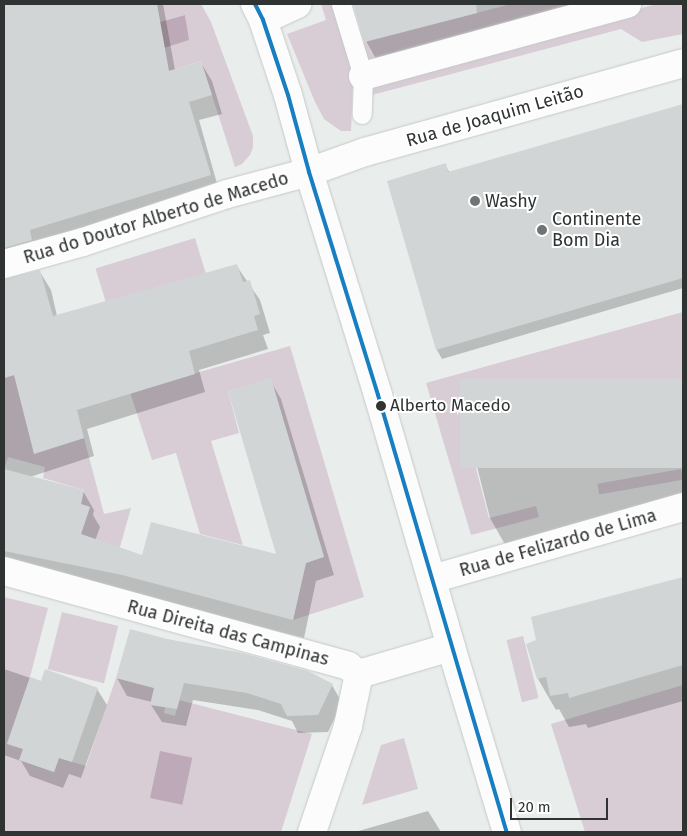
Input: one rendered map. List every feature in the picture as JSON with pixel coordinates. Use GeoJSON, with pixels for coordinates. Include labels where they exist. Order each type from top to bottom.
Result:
{"type":"FeatureCollection","features":[{"type":"Feature","properties":{"kind":"street"},"geometry":{"type":"LineString","coordinates":[[298,4],[259,12],[288,95],[309,172],[507,832]]}},
{"type":"Feature","properties":{"kind":"street"},"geometry":{"type":"LineString","coordinates":[[362,76],[627,4]]}},
{"type":"Feature","properties":{"kind":"street","name":"Rua de Joaquim Leitão"},"geometry":{"type":"LineString","coordinates":[[309,172],[365,152],[683,63]]}},
{"type":"Feature","properties":{"kind":"street","name":"Rua do Doutor Alberto de Macedo"},"geometry":{"type":"LineString","coordinates":[[4,264],[83,242],[227,194],[309,172]]}},
{"type":"Feature","properties":{"kind":"street","name":"Rua de Felizardo de Lima"},"geometry":{"type":"LineString","coordinates":[[432,579],[683,507]]}},
{"type":"Feature","properties":{"kind":"street","name":"Rua Direita das Campinas"},"geometry":{"type":"LineString","coordinates":[[4,571],[348,666],[359,674]]}},
{"type":"Feature","properties":{"kind":"street"},"geometry":{"type":"LineString","coordinates":[[312,832],[348,726],[359,674],[451,647]]}},
{"type":"Feature","properties":{"kind":"lane"},"geometry":{"type":"LineString","coordinates":[[341,4],[362,76],[362,114]]}},
{"type":"Feature","properties":{"kind":"shaded area"},"geometry":{"type":"Polygon","coordinates":[[[157,4],[201,4],[211,22],[253,136],[253,147],[250,155],[242,164],[235,167],[201,61],[25,116],[112,136],[4,166],[4,82],[51,68],[188,40],[185,15],[160,22],[157,4]]]}},
{"type":"Feature","properties":{"kind":"shaded area"},"geometry":{"type":"Polygon","coordinates":[[[321,4],[335,4],[349,49],[353,77],[351,131],[341,131],[324,119],[287,34],[326,20],[321,4]]]}},
{"type":"Feature","properties":{"kind":"shaded area"},"geometry":{"type":"Polygon","coordinates":[[[511,4],[607,4],[379,63],[365,60],[358,44],[511,4]]]}},
{"type":"Feature","properties":{"kind":"shaded area"},"geometry":{"type":"Polygon","coordinates":[[[657,4],[683,4],[683,34],[642,42],[621,29],[372,95],[370,80],[657,4]]]}},
{"type":"Feature","properties":{"kind":"shaded area"},"geometry":{"type":"Polygon","coordinates":[[[185,15],[189,40],[142,55],[160,22],[185,15]]]}},
{"type":"Feature","properties":{"kind":"shaded area"},"geometry":{"type":"Polygon","coordinates":[[[195,238],[206,273],[106,304],[96,268],[195,238]]]}},
{"type":"Feature","properties":{"kind":"shaded area"},"geometry":{"type":"Polygon","coordinates":[[[683,312],[683,379],[467,434],[489,518],[536,506],[539,517],[471,535],[426,383],[683,312]]]}},
{"type":"Feature","properties":{"kind":"shaded area"},"geometry":{"type":"Polygon","coordinates":[[[290,346],[364,597],[293,620],[306,563],[324,556],[271,379],[228,391],[239,433],[211,441],[243,545],[200,534],[176,453],[152,460],[130,392],[290,346]]]}},
{"type":"Feature","properties":{"kind":"shaded area"},"geometry":{"type":"Polygon","coordinates":[[[23,373],[55,447],[84,438],[104,514],[131,508],[116,561],[81,534],[90,507],[81,504],[84,490],[43,478],[45,467],[8,457],[4,470],[4,378],[23,373]]]}},
{"type":"Feature","properties":{"kind":"shaded area"},"geometry":{"type":"Polygon","coordinates":[[[681,469],[683,480],[599,495],[597,484],[681,469]]]}},
{"type":"Feature","properties":{"kind":"shaded area"},"geometry":{"type":"Polygon","coordinates":[[[4,597],[48,608],[30,677],[7,743],[23,749],[20,760],[54,772],[59,758],[86,766],[116,678],[154,688],[165,707],[164,713],[175,716],[179,700],[312,734],[281,832],[4,832],[4,597]]]}},
{"type":"Feature","properties":{"kind":"shaded area"},"geometry":{"type":"Polygon","coordinates":[[[62,612],[118,626],[104,683],[48,669],[62,612]]]}},
{"type":"Feature","properties":{"kind":"shaded area"},"geometry":{"type":"Polygon","coordinates":[[[523,636],[538,698],[522,702],[507,640],[523,636]]]}},
{"type":"Feature","properties":{"kind":"shaded area"},"geometry":{"type":"Polygon","coordinates":[[[683,685],[683,832],[585,832],[551,724],[683,685]]]}},
{"type":"Feature","properties":{"kind":"shaded area"},"geometry":{"type":"Polygon","coordinates":[[[404,738],[418,789],[362,805],[381,745],[404,738]]]}},
{"type":"Feature","properties":{"kind":"shaded area"},"geometry":{"type":"Polygon","coordinates":[[[160,751],[192,758],[182,805],[150,798],[160,751]]]}},
{"type":"Feature","properties":{"kind":"building"},"geometry":{"type":"Polygon","coordinates":[[[4,4],[157,4],[169,71],[201,61],[212,95],[189,102],[211,175],[30,230],[32,240],[4,248],[4,4]]]}},
{"type":"Feature","properties":{"kind":"building"},"geometry":{"type":"Polygon","coordinates":[[[353,4],[476,4],[477,13],[364,42],[353,4]]]}},
{"type":"Feature","properties":{"kind":"building","name":"Continente Bom Dia"},"geometry":{"type":"Polygon","coordinates":[[[683,104],[683,278],[436,350],[387,181],[446,163],[448,172],[683,104]]]}},
{"type":"Feature","properties":{"kind":"building"},"geometry":{"type":"Polygon","coordinates":[[[237,264],[243,282],[250,280],[260,314],[254,316],[258,330],[189,351],[195,374],[77,410],[84,438],[34,454],[14,375],[4,378],[4,279],[40,270],[53,316],[237,264]]]}},
{"type":"Feature","properties":{"kind":"building"},"geometry":{"type":"Polygon","coordinates":[[[271,378],[324,557],[306,563],[293,620],[122,575],[4,551],[4,469],[84,490],[81,504],[90,507],[81,534],[142,555],[151,522],[276,554],[228,391],[271,378]]]}},
{"type":"Feature","properties":{"kind":"building"},"geometry":{"type":"Polygon","coordinates":[[[460,379],[683,379],[683,468],[460,468],[460,379]]]}},
{"type":"Feature","properties":{"kind":"building"},"geometry":{"type":"Polygon","coordinates":[[[683,577],[683,665],[569,698],[568,693],[550,696],[546,677],[537,679],[526,644],[536,640],[531,617],[683,577]]]}},
{"type":"Feature","properties":{"kind":"building"},"geometry":{"type":"Polygon","coordinates":[[[130,629],[167,639],[242,653],[308,671],[333,684],[318,715],[287,716],[281,704],[247,693],[184,683],[177,709],[150,705],[154,688],[116,678],[130,629]]]}},
{"type":"Feature","properties":{"kind":"building"},"geometry":{"type":"Polygon","coordinates":[[[45,669],[98,688],[72,762],[59,758],[54,772],[19,760],[23,749],[7,744],[30,677],[41,681],[45,669]]]}},
{"type":"Feature","properties":{"kind":"transit line"},"geometry":{"type":"LineString","coordinates":[[255,4],[263,20],[288,95],[309,172],[378,395],[507,832]]}},
{"type":"Feature","properties":{"kind":"place","name":"Washy"},"geometry":{"type":"Point","coordinates":[475,201]}},
{"type":"Feature","properties":{"kind":"place","name":"Continente Bom Dia"},"geometry":{"type":"Point","coordinates":[542,230]}},
{"type":"Feature","properties":{"kind":"place","name":"Alberto Macedo"},"geometry":{"type":"Point","coordinates":[381,406]}}]}
